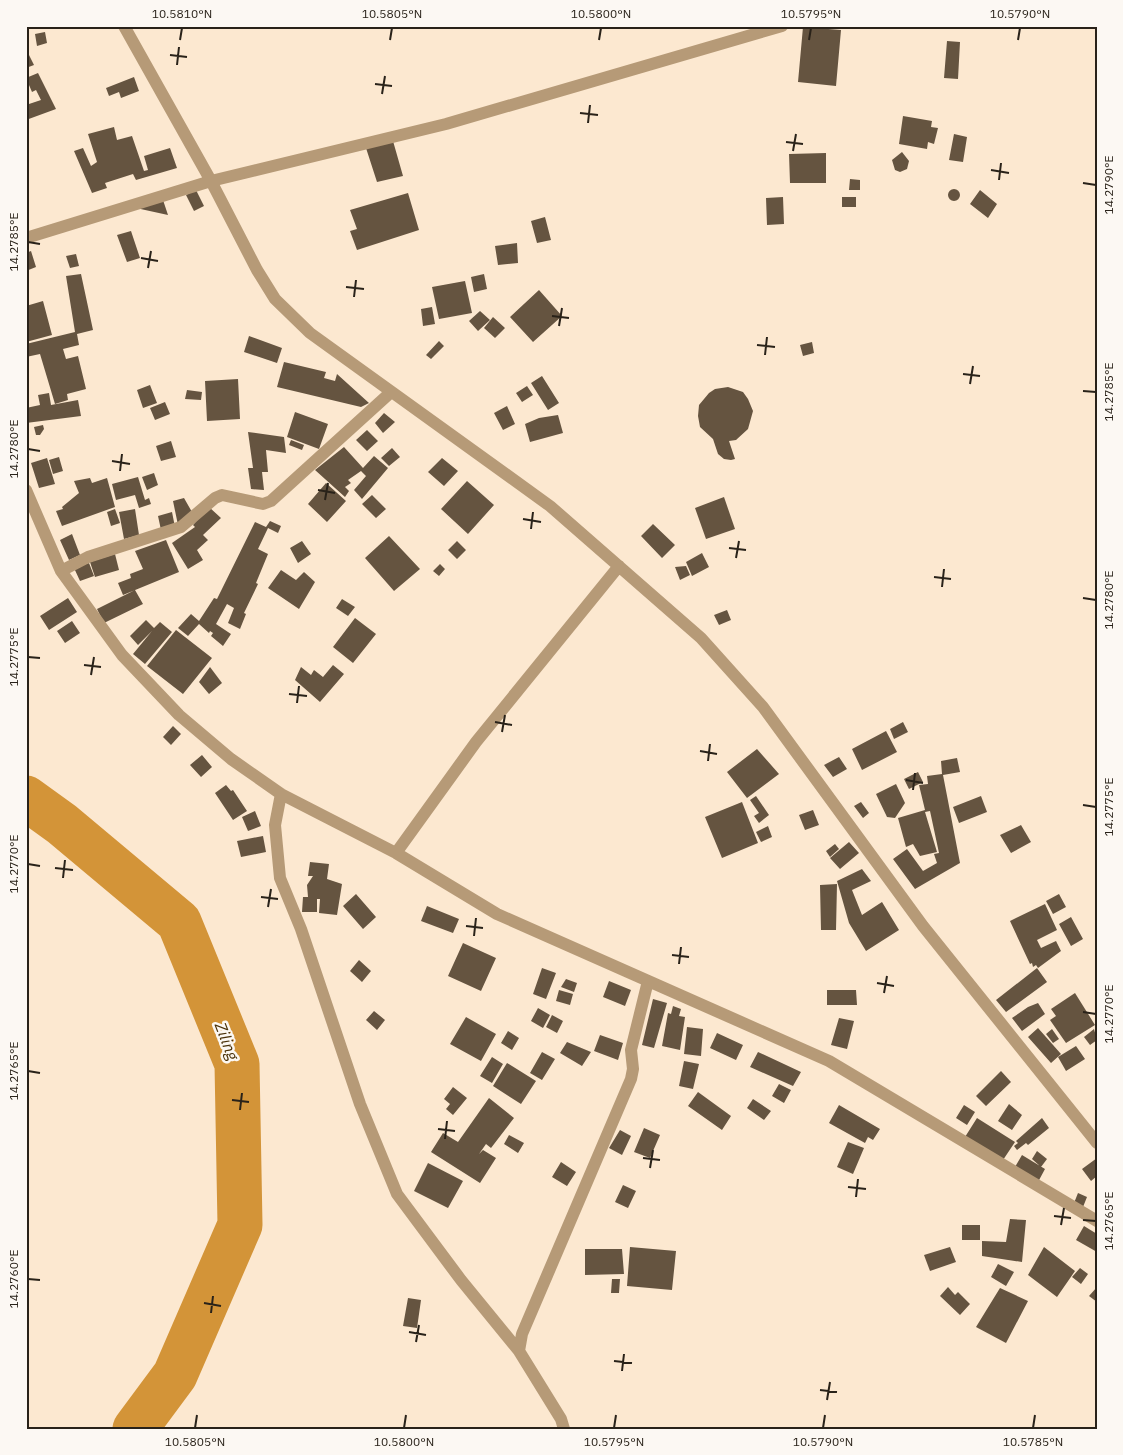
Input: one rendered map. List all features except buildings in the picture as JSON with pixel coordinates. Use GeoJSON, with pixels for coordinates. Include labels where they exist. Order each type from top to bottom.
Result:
{"type":"FeatureCollection","features":[{"type":"Feature","properties":{"kind":"street"},"geometry":{"type":"LineString","coordinates":[[124,26],[211,180],[257,270],[275,299],[310,333],[390,393],[550,506],[701,638],[763,707],[923,926],[1097,1143]]}},
{"type":"Feature","properties":{"kind":"street"},"geometry":{"type":"LineString","coordinates":[[26,238],[211,180],[446,124],[782,26]]}},
{"type":"Feature","properties":{"kind":"street"},"geometry":{"type":"LineString","coordinates":[[61,571],[88,557],[182,528],[214,498],[222,495],[263,504],[272,501],[390,393]]}},
{"type":"Feature","properties":{"kind":"street"},"geometry":{"type":"LineString","coordinates":[[26,490],[61,571],[122,655],[180,715],[232,759],[281,794],[396,853],[498,914],[829,1061],[1097,1221]]}},
{"type":"Feature","properties":{"kind":"street"},"geometry":{"type":"LineString","coordinates":[[396,853],[476,742],[619,566]]}},
{"type":"Feature","properties":{"kind":"street"},"geometry":{"type":"LineString","coordinates":[[281,794],[276,825],[280,878],[300,929],[360,1104],[397,1194],[461,1280],[519,1351],[561,1419],[564,1429]]}},
{"type":"Feature","properties":{"kind":"street"},"geometry":{"type":"LineString","coordinates":[[519,1351],[522,1334],[631,1080],[633,1069],[631,1050],[648,981]]}},
{"type":"Feature","properties":{"kind":"waterway","name":"Ziling"},"geometry":{"type":"LineString","coordinates":[[26,798],[62,824],[179,922],[237,1064],[240,1225],[175,1375],[135,1429]]}}]}
